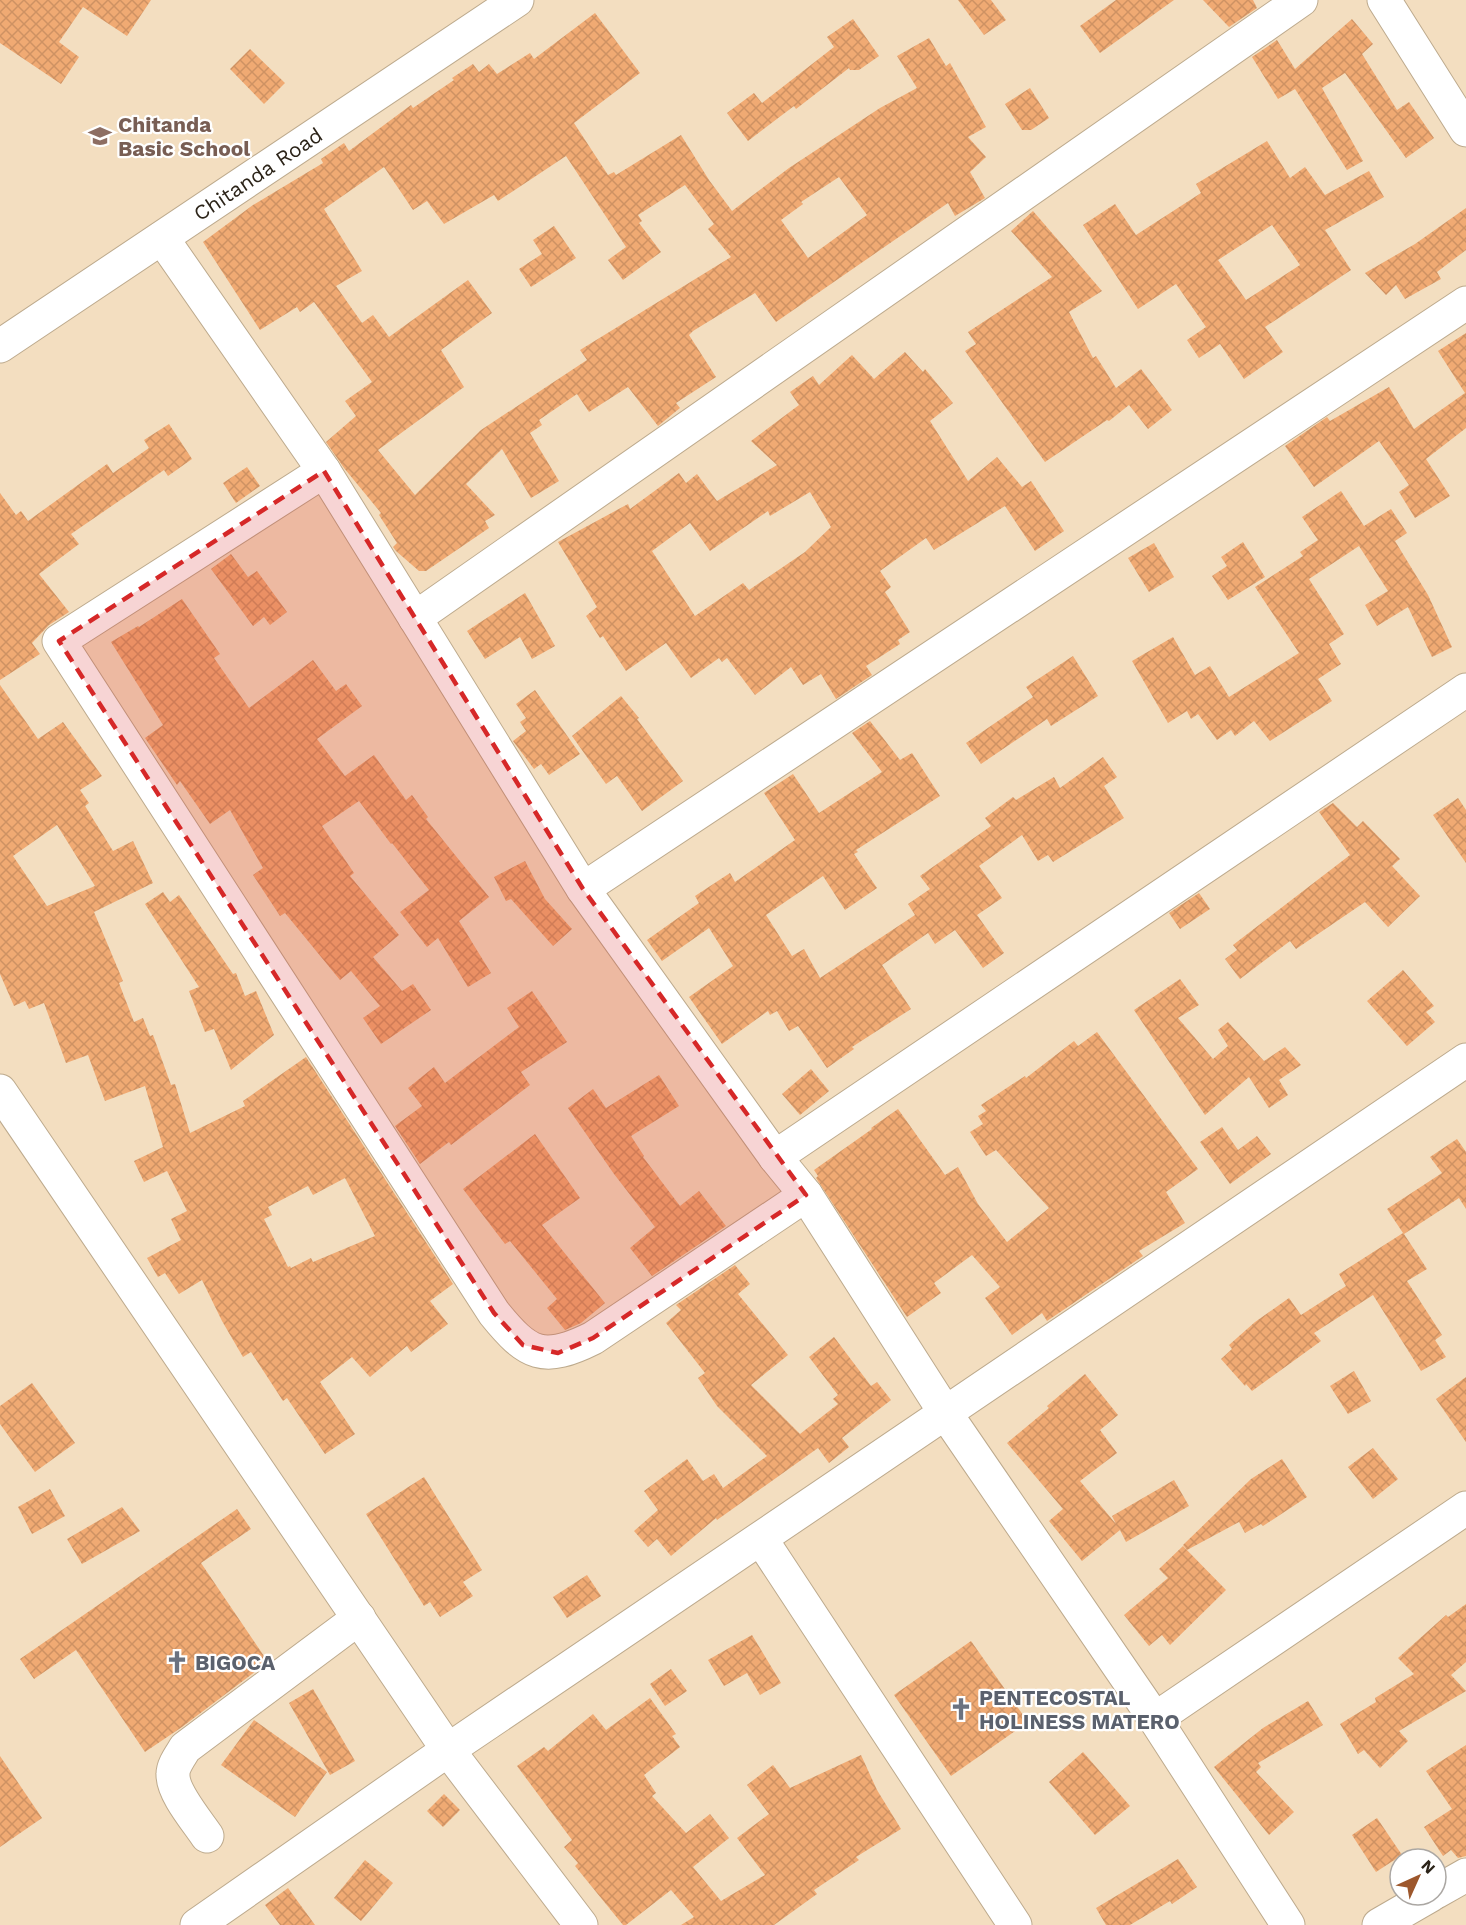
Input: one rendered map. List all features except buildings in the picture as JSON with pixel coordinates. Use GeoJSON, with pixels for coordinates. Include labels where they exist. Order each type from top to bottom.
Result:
{"type":"FeatureCollection","features":[{"type":"Feature","properties":{"kind":"street","name":"Chitanda Road"},"geometry":{"type":"LineString","coordinates":[[0,346],[517,0]]}},
{"type":"Feature","properties":{"kind":"street"},"geometry":{"type":"LineString","coordinates":[[415,618],[1301,0]]}},
{"type":"Feature","properties":{"kind":"street"},"geometry":{"type":"LineString","coordinates":[[1384,0],[1466,130]]}},
{"type":"Feature","properties":{"kind":"street"},"geometry":{"type":"LineString","coordinates":[[162,238],[324,471],[583,890],[775,1157],[806,1195],[946,1414],[1155,1719],[1288,1925]]}},
{"type":"Feature","properties":{"kind":"street"},"geometry":{"type":"LineString","coordinates":[[583,890],[1466,303]]}},
{"type":"Feature","properties":{"kind":"street"},"geometry":{"type":"LineString","coordinates":[[324,471],[59,641],[494,1313],[523,1345],[547,1353],[558,1353],[574,1347],[593,1338],[806,1195]]}},
{"type":"Feature","properties":{"kind":"street"},"geometry":{"type":"LineString","coordinates":[[775,1157],[1466,690]]}},
{"type":"Feature","properties":{"kind":"street"},"geometry":{"type":"LineString","coordinates":[[197,1925],[448,1750],[1466,1060]]}},
{"type":"Feature","properties":{"kind":"street"},"geometry":{"type":"LineString","coordinates":[[0,1090],[448,1750],[581,1925]]}},
{"type":"Feature","properties":{"kind":"street"},"geometry":{"type":"LineString","coordinates":[[1155,1719],[1466,1508]]}},
{"type":"Feature","properties":{"kind":"street"},"geometry":{"type":"LineString","coordinates":[[761,1539],[1015,1925]]}},
{"type":"Feature","properties":{"kind":"street"},"geometry":{"type":"LineString","coordinates":[[207,1836],[177,1791],[173,1773],[185,1748],[359,1618]]}},
{"type":"Feature","properties":{"kind":"street"},"geometry":{"type":"LineString","coordinates":[[1448,1885],[1466,1875]]}},
{"type":"Feature","properties":{"kind":"street"},"geometry":{"type":"LineString","coordinates":[[1379,1925],[1410,1907]]}},
{"type":"Feature","properties":{"kind":"highlighted area"},"geometry":{"type":"Polygon","coordinates":[[[324,471],[583,889],[806,1195],[593,1338],[558,1353],[523,1345],[494,1313],[59,641],[324,471]]]}},
{"type":"Feature","properties":{"kind":"place","name":"Chitanda Basic School"},"geometry":{"type":"Point","coordinates":[100,136]}},
{"type":"Feature","properties":{"kind":"place","name":"BIGOCA"},"geometry":{"type":"Point","coordinates":[177,1662]}},
{"type":"Feature","properties":{"kind":"place","name":"PENTECOSTAL HOLINESS MATERO"},"geometry":{"type":"Point","coordinates":[961,1709]}}]}
